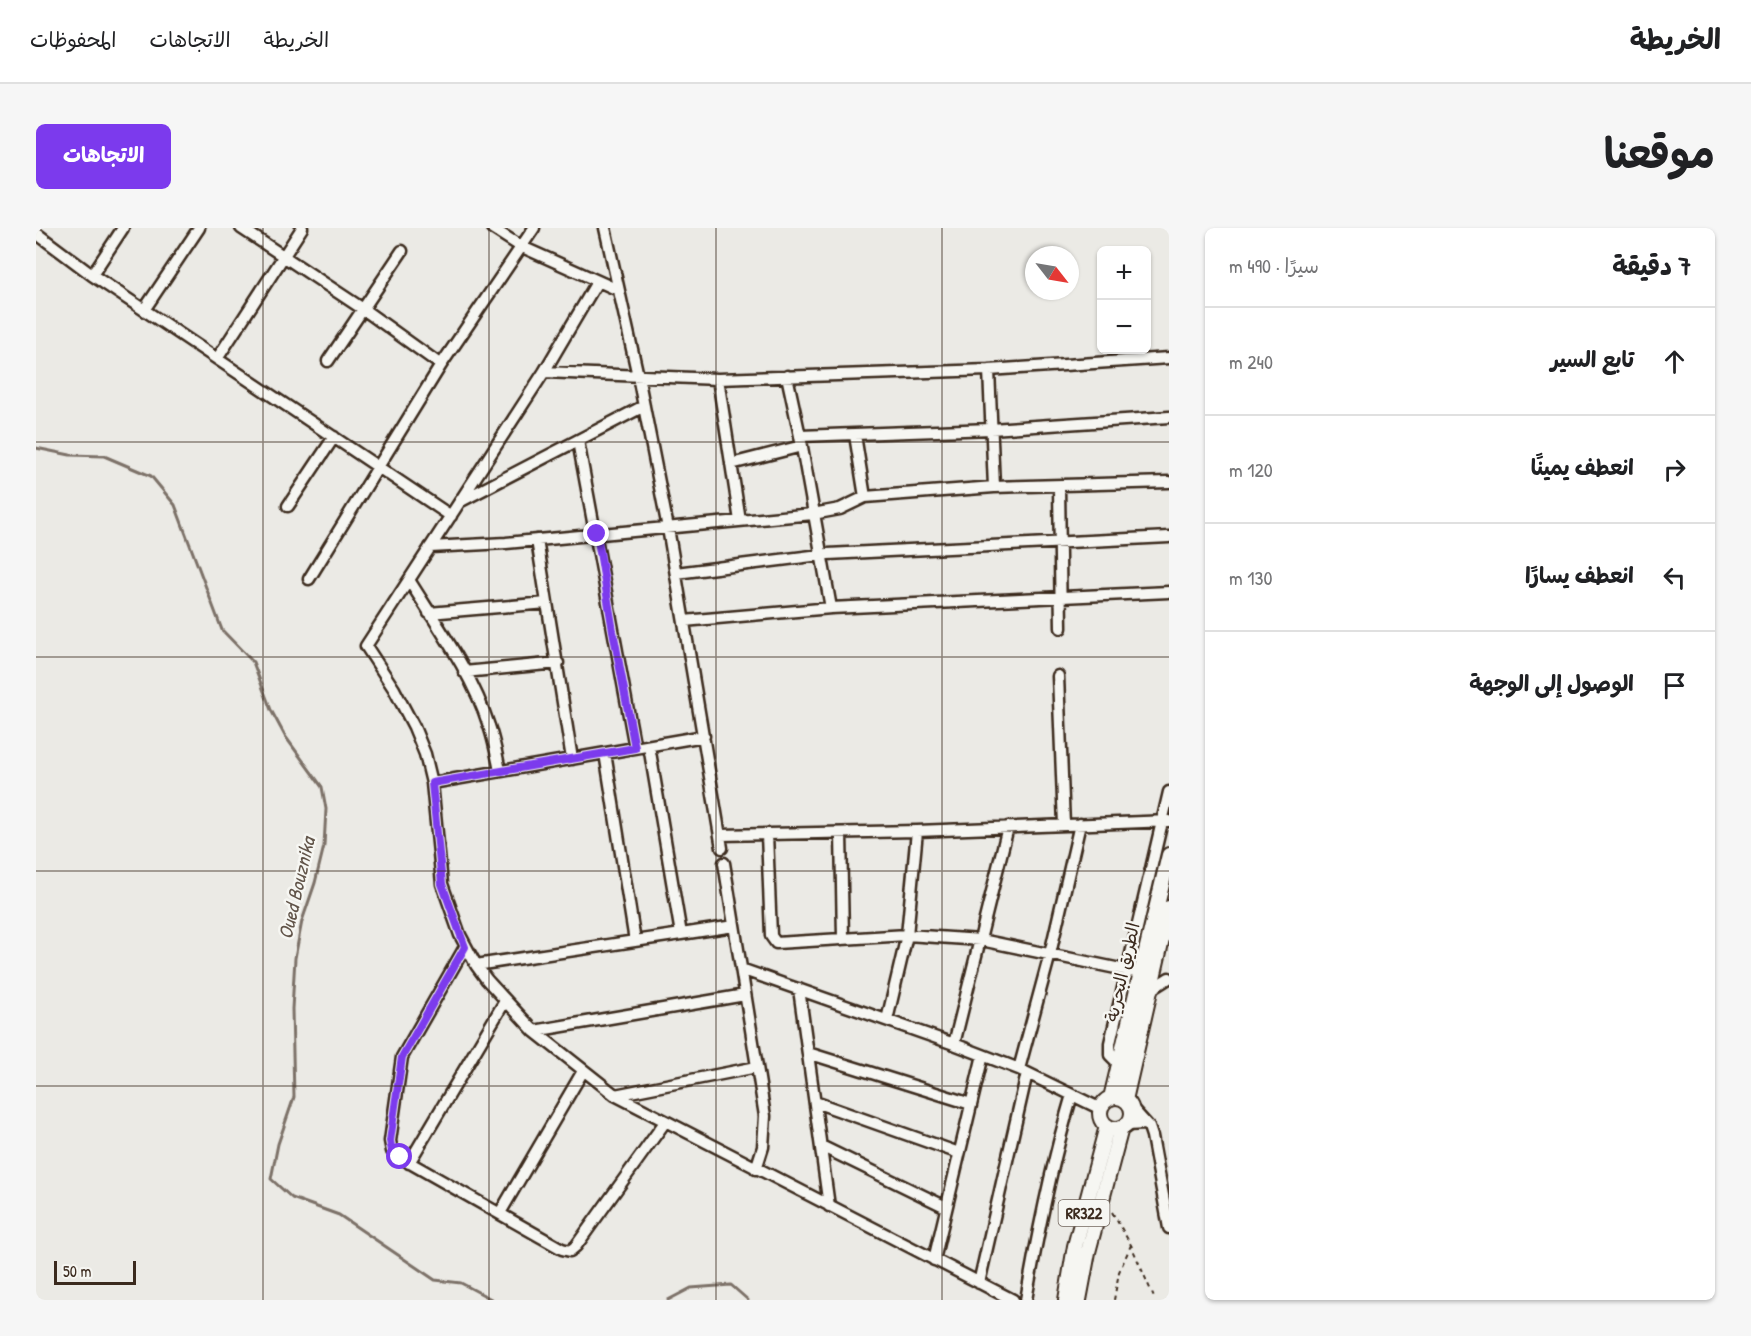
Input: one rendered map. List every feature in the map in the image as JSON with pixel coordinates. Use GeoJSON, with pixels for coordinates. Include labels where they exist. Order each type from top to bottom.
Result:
{"type":"FeatureCollection","features":[{"type":"Feature","properties":{"kind":"main road","name":"الطريق البحرية"},"geometry":{"type":"LineString","coordinates":[[1117,1104],[1119,1065],[1133,972],[1169,855]]}},
{"type":"Feature","properties":{"kind":"main road","name":"الطريق البحرية"},"geometry":{"type":"LineString","coordinates":[[1117,1104],[1150,990],[1169,908]]}},
{"type":"Feature","properties":{"kind":"main road"},"geometry":{"type":"LineString","coordinates":[[1117,1104],[1101,1118],[1119,1126]]}},
{"type":"Feature","properties":{"kind":"main road","name":"RR322"},"geometry":{"type":"LineString","coordinates":[[1066,1300],[1075,1246],[1119,1126],[1132,1115],[1117,1104]]}},
{"type":"Feature","properties":{"kind":"main road","name":"RR322"},"geometry":{"type":"LineString","coordinates":[[1079,1300],[1084,1269],[1119,1126]]}},
{"type":"Feature","properties":{"kind":"street"},"geometry":{"type":"LineString","coordinates":[[92,275],[123,228]]}},
{"type":"Feature","properties":{"kind":"street"},"geometry":{"type":"LineString","coordinates":[[144,310],[199,228]]}},
{"type":"Feature","properties":{"kind":"street"},"geometry":{"type":"LineString","coordinates":[[241,228],[363,309],[441,365]]}},
{"type":"Feature","properties":{"kind":"street"},"geometry":{"type":"LineString","coordinates":[[217,358],[302,228]]}},
{"type":"Feature","properties":{"kind":"street"},"geometry":{"type":"LineString","coordinates":[[492,228],[520,246],[618,290]]}},
{"type":"Feature","properties":{"kind":"street"},"geometry":{"type":"LineString","coordinates":[[309,579],[441,365],[534,228]]}},
{"type":"Feature","properties":{"kind":"street"},"geometry":{"type":"LineString","coordinates":[[604,228],[638,376],[668,528],[722,848]]}},
{"type":"Feature","properties":{"kind":"street"},"geometry":{"type":"LineString","coordinates":[[36,232],[92,275],[451,516]]}},
{"type":"Feature","properties":{"kind":"street"},"geometry":{"type":"LineString","coordinates":[[328,361],[402,251]]}},
{"type":"Feature","properties":{"kind":"street"},"geometry":{"type":"LineString","coordinates":[[597,282],[544,372],[366,646],[380,664],[414,727],[425,754],[432,783],[442,884],[465,947],[476,965],[505,1001],[534,1031],[615,1095],[1013,1300]]}},
{"type":"Feature","properties":{"kind":"street"},"geometry":{"type":"LineString","coordinates":[[544,372],[718,379],[989,370],[1169,358]]}},
{"type":"Feature","properties":{"kind":"street"},"geometry":{"type":"LineString","coordinates":[[989,370],[994,487]]}},
{"type":"Feature","properties":{"kind":"street"},"geometry":{"type":"LineString","coordinates":[[787,376],[831,608]]}},
{"type":"Feature","properties":{"kind":"street"},"geometry":{"type":"LineString","coordinates":[[718,379],[740,520]]}},
{"type":"Feature","properties":{"kind":"street"},"geometry":{"type":"LineString","coordinates":[[460,502],[644,406]]}},
{"type":"Feature","properties":{"kind":"street"},"geometry":{"type":"LineString","coordinates":[[731,464],[801,441],[855,435],[1169,417]]}},
{"type":"Feature","properties":{"kind":"street"},"geometry":{"type":"LineString","coordinates":[[855,435],[865,497]]}},
{"type":"Feature","properties":{"kind":"street"},"geometry":{"type":"LineString","coordinates":[[288,506],[334,437]]}},
{"type":"Feature","properties":{"kind":"street"},"geometry":{"type":"LineString","coordinates":[[578,441],[635,748]]}},
{"type":"Feature","properties":{"kind":"street"},"geometry":{"type":"LineString","coordinates":[[430,547],[537,540],[813,514],[840,509],[865,497],[994,487],[1169,482]]}},
{"type":"Feature","properties":{"kind":"street"},"geometry":{"type":"LineString","coordinates":[[1059,486],[1061,628]]}},
{"type":"Feature","properties":{"kind":"street"},"geometry":{"type":"LineString","coordinates":[[676,573],[821,555],[1169,537]]}},
{"type":"Feature","properties":{"kind":"street"},"geometry":{"type":"LineString","coordinates":[[537,540],[572,759]]}},
{"type":"Feature","properties":{"kind":"street"},"geometry":{"type":"LineString","coordinates":[[409,580],[464,672],[489,725],[500,771]]}},
{"type":"Feature","properties":{"kind":"street"},"geometry":{"type":"LineString","coordinates":[[684,621],[831,608],[1169,592]]}},
{"type":"Feature","properties":{"kind":"street"},"geometry":{"type":"LineString","coordinates":[[429,613],[547,603]]}},
{"type":"Feature","properties":{"kind":"street"},"geometry":{"type":"LineString","coordinates":[[464,672],[558,663]]}},
{"type":"Feature","properties":{"kind":"street"},"geometry":{"type":"LineString","coordinates":[[1058,676],[1064,825]]}},
{"type":"Feature","properties":{"kind":"street"},"geometry":{"type":"LineString","coordinates":[[432,783],[704,736]]}},
{"type":"Feature","properties":{"kind":"street"},"geometry":{"type":"LineString","coordinates":[[649,746],[681,934]]}},
{"type":"Feature","properties":{"kind":"street"},"geometry":{"type":"LineString","coordinates":[[605,753],[635,941]]}},
{"type":"Feature","properties":{"kind":"street"},"geometry":{"type":"LineString","coordinates":[[767,834],[771,939],[779,943],[907,935],[981,940],[1133,972],[1166,820],[1169,792]]}},
{"type":"Feature","properties":{"kind":"street"},"geometry":{"type":"LineString","coordinates":[[720,835],[917,831],[1166,820]]}},
{"type":"Feature","properties":{"kind":"street"},"geometry":{"type":"LineString","coordinates":[[978,1282],[1023,1071],[1080,824]]}},
{"type":"Feature","properties":{"kind":"street"},"geometry":{"type":"LineString","coordinates":[[954,1044],[1008,827]]}},
{"type":"Feature","properties":{"kind":"street"},"geometry":{"type":"LineString","coordinates":[[887,1020],[907,935],[917,831]]}},
{"type":"Feature","properties":{"kind":"street"},"geometry":{"type":"LineString","coordinates":[[841,832],[843,938]]}},
{"type":"Feature","properties":{"kind":"street"},"geometry":{"type":"LineString","coordinates":[[724,863],[765,1124],[763,1147],[756,1169]]}},
{"type":"Feature","properties":{"kind":"street"},"geometry":{"type":"LineString","coordinates":[[476,965],[734,926]]}},
{"type":"Feature","properties":{"kind":"street"},"geometry":{"type":"LineString","coordinates":[[465,947],[402,1057],[391,1146],[396,1155],[566,1251],[573,1249],[665,1122]]}},
{"type":"Feature","properties":{"kind":"street"},"geometry":{"type":"LineString","coordinates":[[741,969],[983,1055],[1023,1071],[1072,1095],[1117,1104],[1145,1124],[1152,1136],[1169,1228]]}},
{"type":"Feature","properties":{"kind":"street"},"geometry":{"type":"LineString","coordinates":[[1150,990],[1169,978]]}},
{"type":"Feature","properties":{"kind":"street"},"geometry":{"type":"LineString","coordinates":[[800,989],[829,1206]]}},
{"type":"Feature","properties":{"kind":"street"},"geometry":{"type":"LineString","coordinates":[[534,1031],[746,995]]}},
{"type":"Feature","properties":{"kind":"street"},"geometry":{"type":"LineString","coordinates":[[409,1163],[505,1001]]}},
{"type":"Feature","properties":{"kind":"street"},"geometry":{"type":"LineString","coordinates":[[808,1053],[971,1104]]}},
{"type":"Feature","properties":{"kind":"street"},"geometry":{"type":"LineString","coordinates":[[934,1260],[983,1055]]}},
{"type":"Feature","properties":{"kind":"street"},"geometry":{"type":"LineString","coordinates":[[615,1095],[757,1067]]}},
{"type":"Feature","properties":{"kind":"street"},"geometry":{"type":"LineString","coordinates":[[500,1213],[583,1071]]}},
{"type":"Feature","properties":{"kind":"street"},"geometry":{"type":"LineString","coordinates":[[1026,1300],[1045,1197],[1072,1095]]}},
{"type":"Feature","properties":{"kind":"street"},"geometry":{"type":"LineString","coordinates":[[815,1102],[959,1153]]}},
{"type":"Feature","properties":{"kind":"street"},"geometry":{"type":"LineString","coordinates":[[1119,1126],[1145,1124]]}},
{"type":"Feature","properties":{"kind":"street"},"geometry":{"type":"LineString","coordinates":[[821,1146],[946,1207]]}},
{"type":"Feature","properties":{"kind":"path"},"geometry":{"type":"LineString","coordinates":[[1103,1196],[1131,1245],[1155,1300]]}},
{"type":"Feature","properties":{"kind":"path"},"geometry":{"type":"LineString","coordinates":[[1114,1300],[1119,1272],[1131,1245]]}},
{"type":"Feature","properties":{"kind":"waterway","name":"Oued Bouznika"},"geometry":{"type":"LineString","coordinates":[[36,448],[70,455],[104,456],[151,476],[175,505],[222,630],[253,662],[271,710],[285,736],[322,787],[326,809],[324,846],[302,921],[295,958],[292,1009],[294,1097],[278,1144],[271,1179],[292,1198],[339,1215],[435,1280],[461,1283],[493,1300]]}},
{"type":"Feature","properties":{"kind":"waterway","name":"Oued Bouznika"},"geometry":{"type":"LineString","coordinates":[[668,1300],[691,1288],[731,1285],[748,1300]]}},
{"type":"Feature","properties":{"kind":"route"},"geometry":{"type":"LineString","coordinates":[[400,1157],[392,1151],[390,1141],[402,1057],[465,947],[442,884],[432,783],[635,748],[597,534]]}}]}
